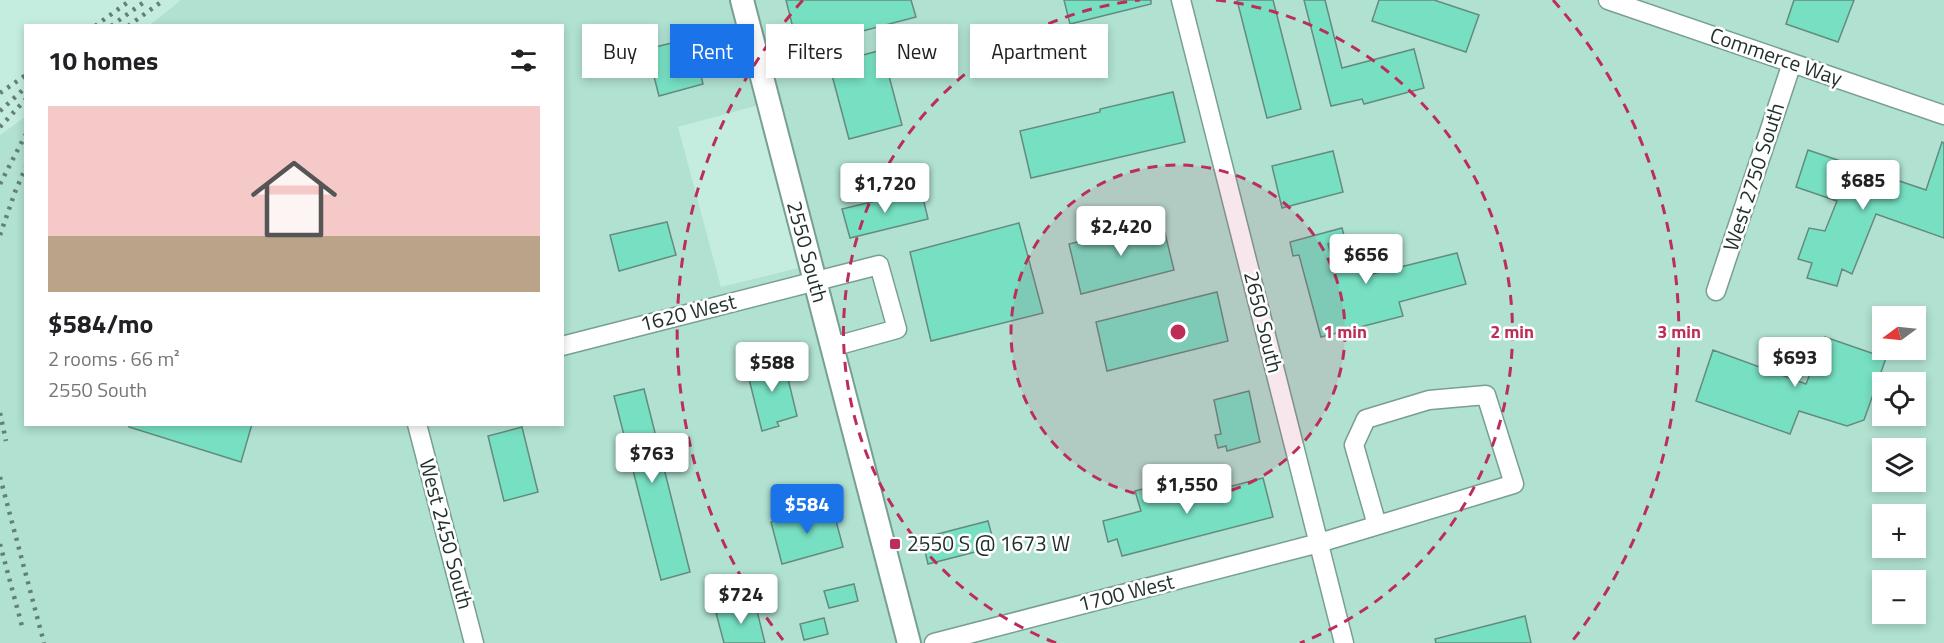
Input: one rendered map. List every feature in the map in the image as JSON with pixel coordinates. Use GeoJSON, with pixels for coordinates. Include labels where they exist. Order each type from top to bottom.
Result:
{"type":"FeatureCollection","features":[{"type":"Feature","properties":{"kind":"main road","name":"2550 South"},"geometry":{"type":"LineString","coordinates":[[742,0],[909,643]]}},
{"type":"Feature","properties":{"kind":"street","name":"2650 South"},"geometry":{"type":"LineString","coordinates":[[1181,0],[1344,643]]}},
{"type":"Feature","properties":{"kind":"street","name":"Commerce Way"},"geometry":{"type":"LineString","coordinates":[[1608,0],[1944,115]]}},
{"type":"Feature","properties":{"kind":"street","name":"West 2750 South"},"geometry":{"type":"LineString","coordinates":[[1716,291],[1792,63]]}},
{"type":"Feature","properties":{"kind":"street","name":"1620 West"},"geometry":{"type":"LineString","coordinates":[[564,345],[879,265],[897,329],[832,347]]}},
{"type":"Feature","properties":{"kind":"street","name":"1700 West"},"geometry":{"type":"LineString","coordinates":[[934,643],[1319,543],[1514,484],[1486,395],[1429,400],[1366,420],[1354,446],[1377,525]]}},
{"type":"Feature","properties":{"kind":"street","name":"West 2450 South"},"geometry":{"type":"LineString","coordinates":[[418,426],[474,643]]}},
{"type":"Feature","properties":{"kind":"shaded area"},"geometry":{"type":"Polygon","coordinates":[[[181,0],[1944,0],[1944,643],[0,643],[0,135],[24,118],[24,426],[564,426],[564,24],[151,24],[181,0]],[[759,105],[678,127],[721,287],[802,267],[759,105]]]}},
{"type":"Feature","properties":{"kind":"building"},"geometry":{"type":"Polygon","coordinates":[[[786,0],[911,0],[916,17],[889,24],[876,24],[876,28],[864,31],[864,24],[792,24],[786,0]]]}},
{"type":"Feature","properties":{"kind":"building"},"geometry":{"type":"Polygon","coordinates":[[[1064,0],[1151,0],[1151,4],[1070,24],[1064,0]]]}},
{"type":"Feature","properties":{"kind":"building"},"geometry":{"type":"Polygon","coordinates":[[[1237,0],[1273,0],[1301,109],[1267,118],[1237,0]]]}},
{"type":"Feature","properties":{"kind":"building"},"geometry":{"type":"Polygon","coordinates":[[[1304,0],[1325,0],[1342,68],[1414,49],[1424,88],[1364,104],[1362,99],[1331,106],[1304,0]]]}},
{"type":"Feature","properties":{"kind":"building"},"geometry":{"type":"Polygon","coordinates":[[[1379,0],[1434,0],[1479,15],[1466,52],[1372,21],[1379,0]]]}},
{"type":"Feature","properties":{"kind":"building"},"geometry":{"type":"Polygon","coordinates":[[[1794,0],[1854,0],[1838,42],[1786,24],[1794,0]]]}},
{"type":"Feature","properties":{"kind":"building"},"geometry":{"type":"Polygon","coordinates":[[[670,43],[670,78],[702,78],[703,84],[659,96],[654,78],[658,78],[658,46],[670,43]]]}},
{"type":"Feature","properties":{"kind":"building"},"geometry":{"type":"Polygon","coordinates":[[[876,52],[876,78],[889,78],[902,125],[849,139],[833,78],[864,78],[864,55],[876,52]]]}},
{"type":"Feature","properties":{"kind":"building"},"geometry":{"type":"Polygon","coordinates":[[[1173,92],[1185,142],[1031,178],[1020,131],[1173,92]]]}},
{"type":"Feature","properties":{"kind":"building"},"geometry":{"type":"Polygon","coordinates":[[[1942,142],[1944,143],[1944,238],[1876,214],[1852,274],[1842,269],[1837,286],[1807,278],[1812,263],[1798,259],[1809,228],[1825,231],[1837,201],[1796,187],[1808,150],[1926,190],[1942,142]]]}},
{"type":"Feature","properties":{"kind":"building"},"geometry":{"type":"Polygon","coordinates":[[[1333,151],[1343,192],[1282,208],[1272,166],[1333,151]]]}},
{"type":"Feature","properties":{"kind":"building"},"geometry":{"type":"Polygon","coordinates":[[[921,190],[928,219],[850,238],[842,209],[921,190]]]}},
{"type":"Feature","properties":{"kind":"building"},"geometry":{"type":"Polygon","coordinates":[[[1162,221],[1174,270],[1081,294],[1069,244],[1162,221]]]}},
{"type":"Feature","properties":{"kind":"building"},"geometry":{"type":"Polygon","coordinates":[[[667,222],[676,255],[619,271],[610,235],[667,222]]]}},
{"type":"Feature","properties":{"kind":"building"},"geometry":{"type":"Polygon","coordinates":[[[1019,223],[1043,313],[931,341],[910,252],[1019,223]]]}},
{"type":"Feature","properties":{"kind":"building"},"geometry":{"type":"Polygon","coordinates":[[[1342,228],[1345,239],[1328,244],[1334,265],[1363,257],[1368,275],[1457,253],[1466,284],[1399,302],[1403,316],[1321,337],[1299,255],[1293,256],[1290,242],[1342,228]]]}},
{"type":"Feature","properties":{"kind":"building"},"geometry":{"type":"Polygon","coordinates":[[[1217,292],[1228,341],[1107,371],[1096,322],[1217,292]]]}},
{"type":"Feature","properties":{"kind":"building"},"geometry":{"type":"Polygon","coordinates":[[[1825,337],[1872,353],[1872,360],[1885,360],[1881,372],[1872,372],[1872,397],[1864,420],[1847,426],[1799,411],[1790,434],[1696,401],[1713,350],[1806,384],[1825,337]]]}},
{"type":"Feature","properties":{"kind":"building"},"geometry":{"type":"Polygon","coordinates":[[[783,358],[797,416],[777,422],[779,426],[762,431],[746,367],[783,358]]]}},
{"type":"Feature","properties":{"kind":"building"},"geometry":{"type":"Polygon","coordinates":[[[644,389],[690,572],[661,580],[614,396],[644,389]]]}},
{"type":"Feature","properties":{"kind":"building"},"geometry":{"type":"Polygon","coordinates":[[[1249,391],[1260,442],[1227,451],[1226,446],[1218,448],[1215,435],[1221,434],[1214,400],[1249,391]]]}},
{"type":"Feature","properties":{"kind":"building"},"geometry":{"type":"Polygon","coordinates":[[[129,426],[251,426],[241,462],[129,426]]]}},
{"type":"Feature","properties":{"kind":"building"},"geometry":{"type":"Polygon","coordinates":[[[522,427],[538,492],[504,501],[488,436],[522,427]]]}},
{"type":"Feature","properties":{"kind":"building"},"geometry":{"type":"Polygon","coordinates":[[[1263,478],[1273,517],[1122,556],[1117,539],[1108,542],[1103,521],[1141,511],[1135,491],[1169,482],[1174,501],[1263,478]]]}},
{"type":"Feature","properties":{"kind":"building"},"geometry":{"type":"Polygon","coordinates":[[[832,506],[843,547],[782,564],[771,522],[832,506]]]}},
{"type":"Feature","properties":{"kind":"building"},"geometry":{"type":"Polygon","coordinates":[[[988,521],[995,547],[928,564],[922,538],[988,521]]]}},
{"type":"Feature","properties":{"kind":"building"},"geometry":{"type":"Polygon","coordinates":[[[854,584],[858,601],[829,608],[824,591],[854,584]]]}},
{"type":"Feature","properties":{"kind":"building"},"geometry":{"type":"Polygon","coordinates":[[[755,603],[765,643],[724,643],[716,613],[755,603]]]}},
{"type":"Feature","properties":{"kind":"building"},"geometry":{"type":"Polygon","coordinates":[[[1525,616],[1531,643],[1436,643],[1435,639],[1525,616]]]}},
{"type":"Feature","properties":{"kind":"building"},"geometry":{"type":"Polygon","coordinates":[[[824,618],[828,634],[804,640],[800,624],[824,618]]]}},
{"type":"Feature","properties":{"kind":"railway"},"geometry":{"type":"LineString","coordinates":[[98,24],[131,0]]}},
{"type":"Feature","properties":{"kind":"railway"},"geometry":{"type":"LineString","coordinates":[[114,24],[147,0]]}},
{"type":"Feature","properties":{"kind":"railway"},"geometry":{"type":"LineString","coordinates":[[131,24],[164,0]]}},
{"type":"Feature","properties":{"kind":"railway"},"geometry":{"type":"LineString","coordinates":[[0,93],[24,76]]}},
{"type":"Feature","properties":{"kind":"railway"},"geometry":{"type":"LineString","coordinates":[[0,111],[24,89]]}},
{"type":"Feature","properties":{"kind":"railway"},"geometry":{"type":"LineString","coordinates":[[0,127],[24,101]]}},
{"type":"Feature","properties":{"kind":"railway"},"geometry":{"type":"LineString","coordinates":[[0,184],[24,138]]}},
{"type":"Feature","properties":{"kind":"railway"},"geometry":{"type":"LineString","coordinates":[[0,235],[24,172]]}},
{"type":"Feature","properties":{"kind":"railway"},"geometry":{"type":"LineString","coordinates":[[0,413],[6,441]]}},
{"type":"Feature","properties":{"kind":"railway"},"geometry":{"type":"LineString","coordinates":[[0,477],[44,643]]}},
{"type":"Feature","properties":{"kind":"railway"},"geometry":{"type":"LineString","coordinates":[[0,544],[22,626]]}},
{"type":"Feature","properties":{"kind":"place","name":"2550 S @ 1673 W"},"geometry":{"type":"Point","coordinates":[895,544]}}]}
